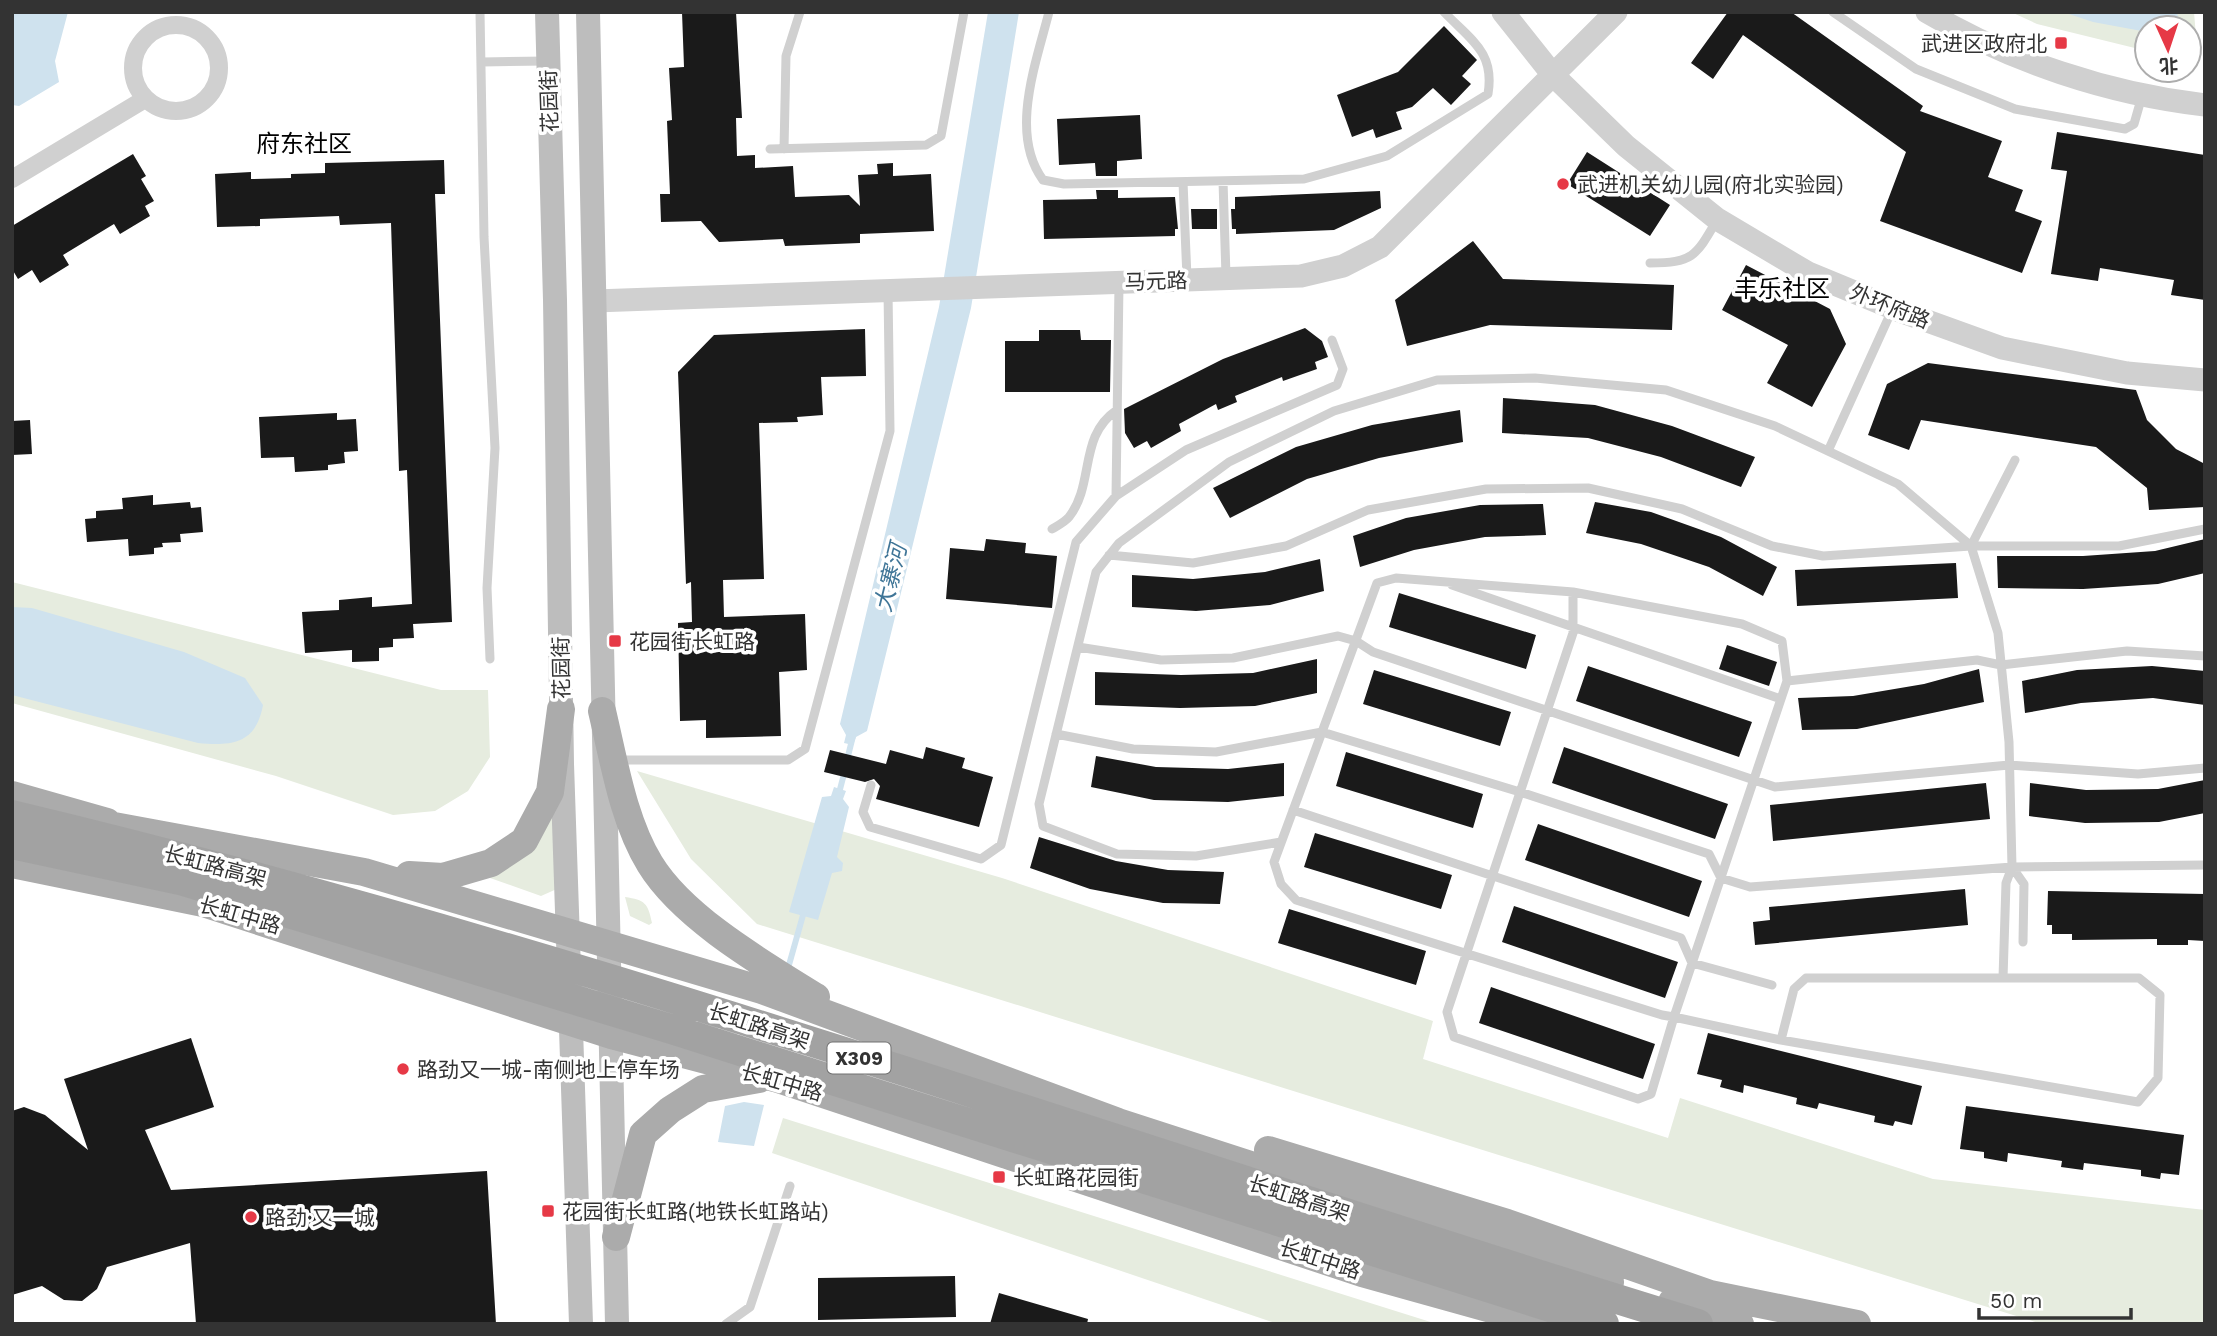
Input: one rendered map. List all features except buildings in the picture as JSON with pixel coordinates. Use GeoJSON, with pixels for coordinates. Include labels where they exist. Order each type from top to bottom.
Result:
{"type":"FeatureCollection","features":[{"type":"Feature","properties":{"kind":"highway","name":"长虹路高架"},"geometry":{"type":"LineString","coordinates":[[12,816],[187,857],[674,998],[1698,1324]]}},
{"type":"Feature","properties":{"kind":"highway","name":"长虹路高架"},"geometry":{"type":"LineString","coordinates":[[12,844],[180,880],[684,1034],[1604,1324]]}},
{"type":"Feature","properties":{"kind":"main road","name":"花园街"},"geometry":{"type":"LineString","coordinates":[[547,12],[561,709],[581,1324]]}},
{"type":"Feature","properties":{"kind":"main road","name":"花园街"},"geometry":{"type":"LineString","coordinates":[[588,12],[603,711]]}},
{"type":"Feature","properties":{"kind":"main road"},"geometry":{"type":"LineString","coordinates":[[364,873],[443,877],[491,863],[524,841],[550,792],[561,709]]}},
{"type":"Feature","properties":{"kind":"main road"},"geometry":{"type":"LineString","coordinates":[[603,711],[608,760],[608,944],[617,1324]]}},
{"type":"Feature","properties":{"kind":"main road"},"geometry":{"type":"LineString","coordinates":[[608,760],[650,864],[685,904],[764,979]]}},
{"type":"Feature","properties":{"kind":"main road"},"geometry":{"type":"LineString","coordinates":[[12,794],[130,829]]}},
{"type":"Feature","properties":{"kind":"main road"},"geometry":{"type":"LineString","coordinates":[[12,804],[364,873],[608,944],[764,979],[859,1024],[1507,1223],[1710,1294],[1857,1324]]}},
{"type":"Feature","properties":{"kind":"main road","name":"长虹中路"},"geometry":{"type":"LineString","coordinates":[[12,864],[203,902],[611,1035],[745,1075],[778,1079],[1362,1273],[1545,1324]]}},
{"type":"Feature","properties":{"kind":"main road"},"geometry":{"type":"LineString","coordinates":[[469,988],[491,910]]}},
{"type":"Feature","properties":{"kind":"main road","name":"X309"},"geometry":{"type":"LineString","coordinates":[[859,1024],[1118,1122],[1740,1324]]}},
{"type":"Feature","properties":{"kind":"main road"},"geometry":{"type":"LineString","coordinates":[[616,1237],[643,1135],[670,1110],[703,1089],[745,1075]]}},
{"type":"Feature","properties":{"kind":"main road"},"geometry":{"type":"LineString","coordinates":[[1445,1296],[1517,1324]]}},
{"type":"Feature","properties":{"kind":"street","name":"外环府路"},"geometry":{"type":"LineString","coordinates":[[1503,12],[1553,75],[1626,146],[1717,219],[1808,273],[2002,348],[2127,373],[2205,380]]}},
{"type":"Feature","properties":{"kind":"street","name":"马元路"},"geometry":{"type":"LineString","coordinates":[[594,301],[1301,275],[1343,266],[1380,247],[1616,12]]}},
{"type":"Feature","properties":{"kind":"street"},"geometry":{"type":"LineString","coordinates":[[1927,12],[1971,38],[2054,69],[2142,96],[2205,105]]}},
{"type":"Feature","properties":{"kind":"street"},"geometry":{"type":"LineString","coordinates":[[160,20],[203,34],[218,57],[218,78],[208,97],[184,110],[163,109],[145,99],[132,73],[133,58],[160,20]]}},
{"type":"Feature","properties":{"kind":"street"},"geometry":{"type":"LineString","coordinates":[[12,179],[145,99]]}},
{"type":"Feature","properties":{"kind":"lane"},"geometry":{"type":"LineString","coordinates":[[480,12],[484,237],[495,448],[487,588],[490,660]]}},
{"type":"Feature","properties":{"kind":"lane"},"geometry":{"type":"LineString","coordinates":[[784,149],[786,56],[800,12]]}},
{"type":"Feature","properties":{"kind":"lane"},"geometry":{"type":"LineString","coordinates":[[770,149],[926,145],[941,136],[964,12]]}},
{"type":"Feature","properties":{"kind":"lane"},"geometry":{"type":"LineString","coordinates":[[1049,12],[1036,61],[1025,131],[1032,165],[1043,180],[1064,184],[1304,179],[1387,156],[1488,94],[1492,72],[1482,51],[1444,12]]}},
{"type":"Feature","properties":{"kind":"lane"},"geometry":{"type":"LineString","coordinates":[[1833,12],[1916,69],[2015,109],[2126,129],[2134,124],[2142,96]]}},
{"type":"Feature","properties":{"kind":"lane"},"geometry":{"type":"LineString","coordinates":[[482,62],[548,61]]}},
{"type":"Feature","properties":{"kind":"lane"},"geometry":{"type":"LineString","coordinates":[[1223,181],[1226,278]]}},
{"type":"Feature","properties":{"kind":"lane"},"geometry":{"type":"LineString","coordinates":[[1183,182],[1187,279]]}},
{"type":"Feature","properties":{"kind":"lane"},"geometry":{"type":"LineString","coordinates":[[1650,263],[1679,263],[1697,254],[1717,219]]}},
{"type":"Feature","properties":{"kind":"lane"},"geometry":{"type":"LineString","coordinates":[[1116,496],[1119,282]]}},
{"type":"Feature","properties":{"kind":"lane"},"geometry":{"type":"LineString","coordinates":[[608,760],[788,760],[805,749],[890,431],[888,290]]}},
{"type":"Feature","properties":{"kind":"lane"},"geometry":{"type":"LineString","coordinates":[[1828,451],[1893,308]]}},
{"type":"Feature","properties":{"kind":"lane"},"geometry":{"type":"LineString","coordinates":[[871,785],[863,812],[870,827],[981,859],[1001,845],[1076,542],[1116,496],[1186,450],[1337,385],[1343,369],[1332,340]]}},
{"type":"Feature","properties":{"kind":"lane"},"geometry":{"type":"LineString","coordinates":[[1281,842],[1196,856],[1117,854],[1043,826],[1039,804],[1096,572],[1119,543],[1229,462],[1334,411],[1437,380],[1535,378],[1666,390],[1776,426],[1898,484],[1971,546],[1998,634],[2009,765],[2012,867],[2006,883],[2003,978]]}},
{"type":"Feature","properties":{"kind":"lane"},"geometry":{"type":"LineString","coordinates":[[1052,529],[1069,518],[1078,499],[1093,436],[1105,419],[1117,411]]}},
{"type":"Feature","properties":{"kind":"lane"},"geometry":{"type":"LineString","coordinates":[[1971,546],[2015,460]]}},
{"type":"Feature","properties":{"kind":"lane"},"geometry":{"type":"LineString","coordinates":[[1110,555],[1193,563],[1286,547],[1368,510],[1486,489],[1588,488],[1682,509],[1772,546],[1823,556],[1971,546],[2119,546],[2205,529]]}},
{"type":"Feature","properties":{"kind":"lane"},"geometry":{"type":"LineString","coordinates":[[1573,592],[1573,627],[1547,711],[1466,953],[1447,1012],[1454,1037],[1638,1099],[1651,1094],[1674,1017],[1787,681],[1782,641],[1742,624],[1573,592],[1396,578],[1377,583],[1274,862],[1281,884],[1296,900],[1466,953],[1674,1017],[1781,1040],[2138,1102],[2158,1078],[2160,995],[2139,978],[1806,978],[1794,989],[1781,1040]]}},
{"type":"Feature","properties":{"kind":"lane"},"geometry":{"type":"LineString","coordinates":[[1440,581],[1781,699]]}},
{"type":"Feature","properties":{"kind":"lane"},"geometry":{"type":"LineString","coordinates":[[1078,647],[1161,660],[1221,659],[1338,636],[1356,641],[1373,652],[1775,787],[2009,765],[2138,774],[2205,768]]}},
{"type":"Feature","properties":{"kind":"lane"},"geometry":{"type":"LineString","coordinates":[[1787,681],[1977,660],[2001,665],[2127,651],[2205,656]]}},
{"type":"Feature","properties":{"kind":"lane"},"geometry":{"type":"LineString","coordinates":[[1056,734],[1133,749],[1216,751],[1322,732],[1520,792],[1709,854],[1721,878],[1750,887],[2012,867],[2205,865]]}},
{"type":"Feature","properties":{"kind":"lane"},"geometry":{"type":"LineString","coordinates":[[1293,810],[1681,937],[1692,963]]}},
{"type":"Feature","properties":{"kind":"lane"},"geometry":{"type":"LineString","coordinates":[[2012,867],[2024,884],[2023,942]]}},
{"type":"Feature","properties":{"kind":"lane"},"geometry":{"type":"LineString","coordinates":[[1692,963],[1772,985]]}},
{"type":"Feature","properties":{"kind":"lane"},"geometry":{"type":"LineString","coordinates":[[726,1324],[750,1307],[790,1186]]}},
{"type":"Feature","properties":{"kind":"shaded area"},"geometry":{"type":"Polygon","coordinates":[[[2011,12],[2194,14],[2133,14],[2133,48],[2037,24],[2011,12]]]}},
{"type":"Feature","properties":{"kind":"shaded area"},"geometry":{"type":"Polygon","coordinates":[[[12,582],[441,690],[488,690],[490,757],[468,791],[435,811],[393,815],[276,776],[12,703],[12,582]]]}},
{"type":"Feature","properties":{"kind":"shaded area"},"geometry":{"type":"Polygon","coordinates":[[[637,771],[1002,878],[1433,1021],[1423,1059],[1668,1138],[1680,1098],[1933,1179],[2205,1210],[2205,1324],[2042,1324],[757,924],[691,859],[637,771]]]}},
{"type":"Feature","properties":{"kind":"shaded area"},"geometry":{"type":"Polygon","coordinates":[[[547,814],[558,814],[559,888],[541,896],[473,872],[547,814]]]}},
{"type":"Feature","properties":{"kind":"shaded area"},"geometry":{"type":"Polygon","coordinates":[[[625,897],[644,904],[652,923],[649,925],[630,916],[625,897]]]}},
{"type":"Feature","properties":{"kind":"shaded area"},"geometry":{"type":"Polygon","coordinates":[[[783,1118],[1437,1324],[1278,1324],[772,1153],[783,1118]]]}},
{"type":"Feature","properties":{"kind":"water"},"geometry":{"type":"Polygon","coordinates":[[[12,12],[68,12],[55,61],[59,82],[19,106],[12,105],[12,12]]]}},
{"type":"Feature","properties":{"kind":"water"},"geometry":{"type":"Polygon","coordinates":[[[988,12],[1019,12],[971,308],[867,731],[856,737],[853,745],[844,743],[846,735],[840,724],[939,307],[988,12]]]}},
{"type":"Feature","properties":{"kind":"water"},"geometry":{"type":"Polygon","coordinates":[[[2063,12],[2177,14],[2133,14],[2133,29],[2093,22],[2063,12]]]}},
{"type":"Feature","properties":{"kind":"water"},"geometry":{"type":"Polygon","coordinates":[[[12,607],[32,608],[184,652],[245,678],[263,705],[260,718],[255,728],[241,740],[222,744],[198,743],[12,695],[12,607]]]}},
{"type":"Feature","properties":{"kind":"water"},"geometry":{"type":"Polygon","coordinates":[[[834,787],[846,791],[843,799],[849,807],[837,857],[843,863],[842,871],[832,873],[818,920],[789,912],[822,797],[831,796],[834,787]]]}},
{"type":"Feature","properties":{"kind":"water"},"geometry":{"type":"Polygon","coordinates":[[[744,1102],[764,1105],[754,1146],[718,1142],[725,1106],[744,1102]]]}},
{"type":"Feature","properties":{"kind":"waterway","name":"大寨河"},"geometry":{"type":"LineString","coordinates":[[847,760],[853,736]]}},
{"type":"Feature","properties":{"kind":"waterway","name":"大寨河"},"geometry":{"type":"LineString","coordinates":[[838,797],[845,770]]}},
{"type":"Feature","properties":{"kind":"waterway","name":"大寨河"},"geometry":{"type":"LineString","coordinates":[[787,972],[805,908]]}},
{"type":"Feature","properties":{"kind":"place","name":"武进区政府北"},"geometry":{"type":"Point","coordinates":[2061,43]}},
{"type":"Feature","properties":{"kind":"place","name":"武进机关幼儿园(府北实验园)"},"geometry":{"type":"Point","coordinates":[1563,184]}},
{"type":"Feature","properties":{"kind":"place","name":"花园街长虹路"},"geometry":{"type":"Point","coordinates":[615,641]}},
{"type":"Feature","properties":{"kind":"place","name":"路劲又一城-南侧地上停车场"},"geometry":{"type":"Point","coordinates":[403,1069]}},
{"type":"Feature","properties":{"kind":"place","name":"长虹路花园街"},"geometry":{"type":"Point","coordinates":[999,1177]}},
{"type":"Feature","properties":{"kind":"place","name":"花园街长虹路(地铁长虹路站)"},"geometry":{"type":"Point","coordinates":[548,1211]}},
{"type":"Feature","properties":{"kind":"place","name":"路劲·又一城"},"geometry":{"type":"Point","coordinates":[251,1217]}},
{"type":"Feature","properties":{"kind":"district","name":"府东社区"},"geometry":{"type":"Point","coordinates":[304,144]}},
{"type":"Feature","properties":{"kind":"district","name":"丰乐社区"},"geometry":{"type":"Point","coordinates":[1782,289]}}]}
